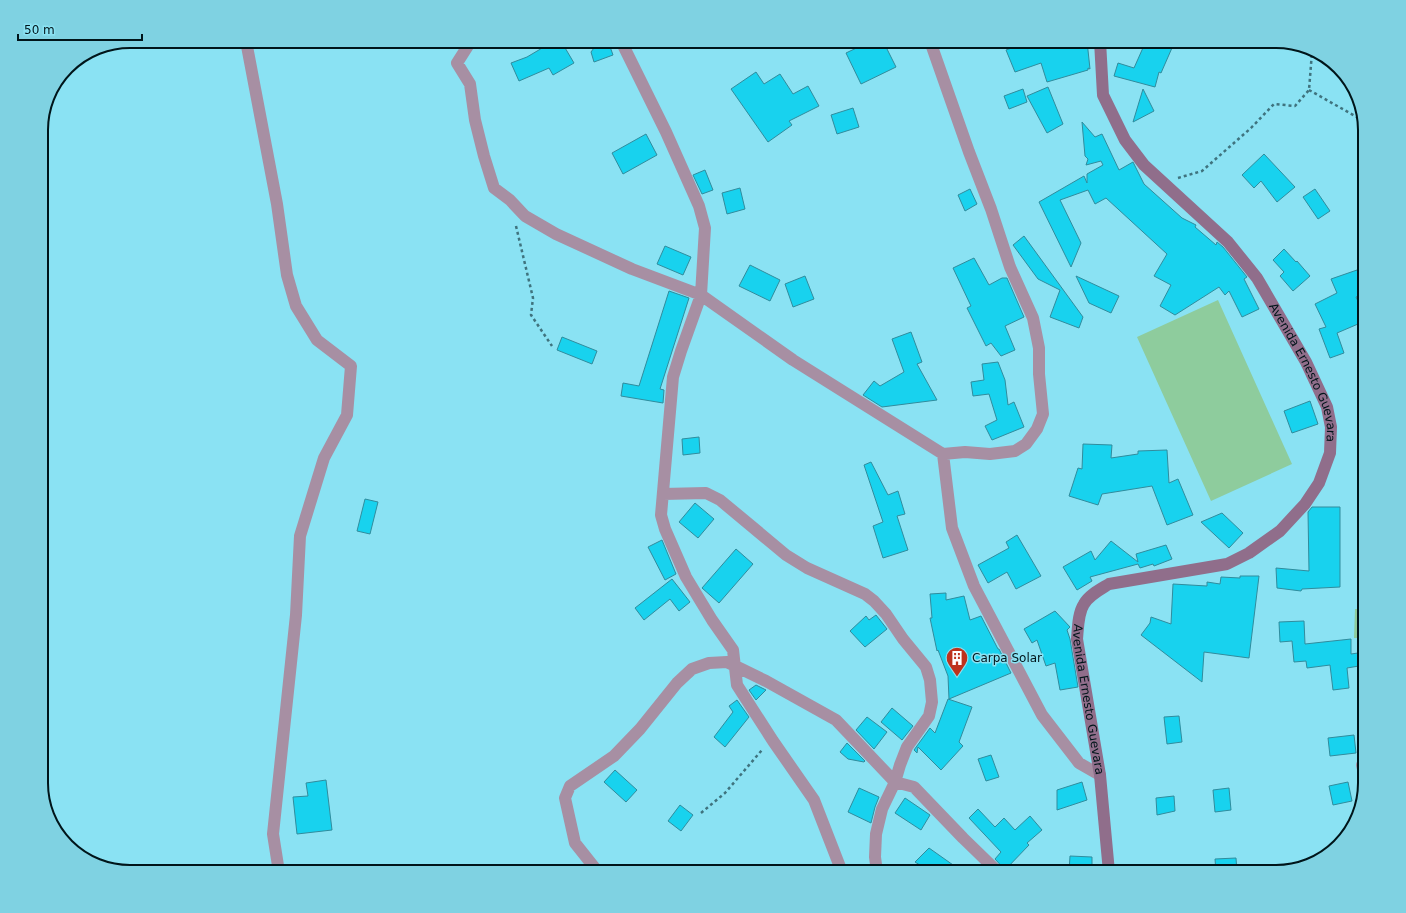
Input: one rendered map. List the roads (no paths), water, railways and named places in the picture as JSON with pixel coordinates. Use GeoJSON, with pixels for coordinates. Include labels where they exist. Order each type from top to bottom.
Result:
{"type":"FeatureCollection","features":[{"type":"Feature","properties":{"kind":"main road","name":"Avenida Ernesto Guevara"},"geometry":{"type":"LineString","coordinates":[[1100,48],[1103,95],[1125,140],[1144,165],[1163,184],[1228,242],[1257,278],[1306,362],[1327,407],[1331,427],[1330,454],[1319,482],[1304,504],[1280,531],[1249,553],[1227,564],[1109,584],[1095,593],[1084,604],[1079,620],[1077,639],[1100,775],[1108,865]]}},
{"type":"Feature","properties":{"kind":"street"},"geometry":{"type":"LineString","coordinates":[[247,48],[277,204],[287,275],[296,306],[316,340],[351,366],[347,415],[324,458],[300,536],[296,615],[273,834],[278,865]]}},
{"type":"Feature","properties":{"kind":"street"},"geometry":{"type":"LineString","coordinates":[[467,48],[457,63],[470,84],[484,156],[494,188],[510,200],[525,216],[556,234],[632,269],[701,294],[793,360],[943,454],[965,452],[990,454],[1015,451],[1026,444],[1037,428],[1043,414],[1039,374],[1039,348],[1033,318],[1010,267],[992,209],[966,145],[932,48]]}},
{"type":"Feature","properties":{"kind":"street"},"geometry":{"type":"LineString","coordinates":[[624,48],[666,132],[699,206],[705,228],[701,294],[673,377],[661,515],[665,529],[686,577],[712,620],[733,650],[737,685],[814,800],[839,865]]}},
{"type":"Feature","properties":{"kind":"street"},"geometry":{"type":"LineString","coordinates":[[943,454],[952,528],[974,586],[1042,715],[1079,763],[1100,775]]}},
{"type":"Feature","properties":{"kind":"street"},"geometry":{"type":"LineString","coordinates":[[663,494],[706,493],[720,500],[786,555],[807,568],[865,594],[886,614],[903,639],[926,667],[930,680],[932,702],[929,716],[907,747],[900,765],[896,782],[882,809],[876,834],[874,857],[876,865]]}},
{"type":"Feature","properties":{"kind":"street"},"geometry":{"type":"LineString","coordinates":[[592,865],[575,843],[565,798],[570,786],[614,756],[640,729],[677,683],[692,669],[709,663],[727,662],[766,681],[836,720],[896,782],[914,787],[991,865]]}},
{"type":"Feature","properties":{"kind":"place","name":"Carpa Solar"},"geometry":{"type":"Point","coordinates":[957,678]}}]}
